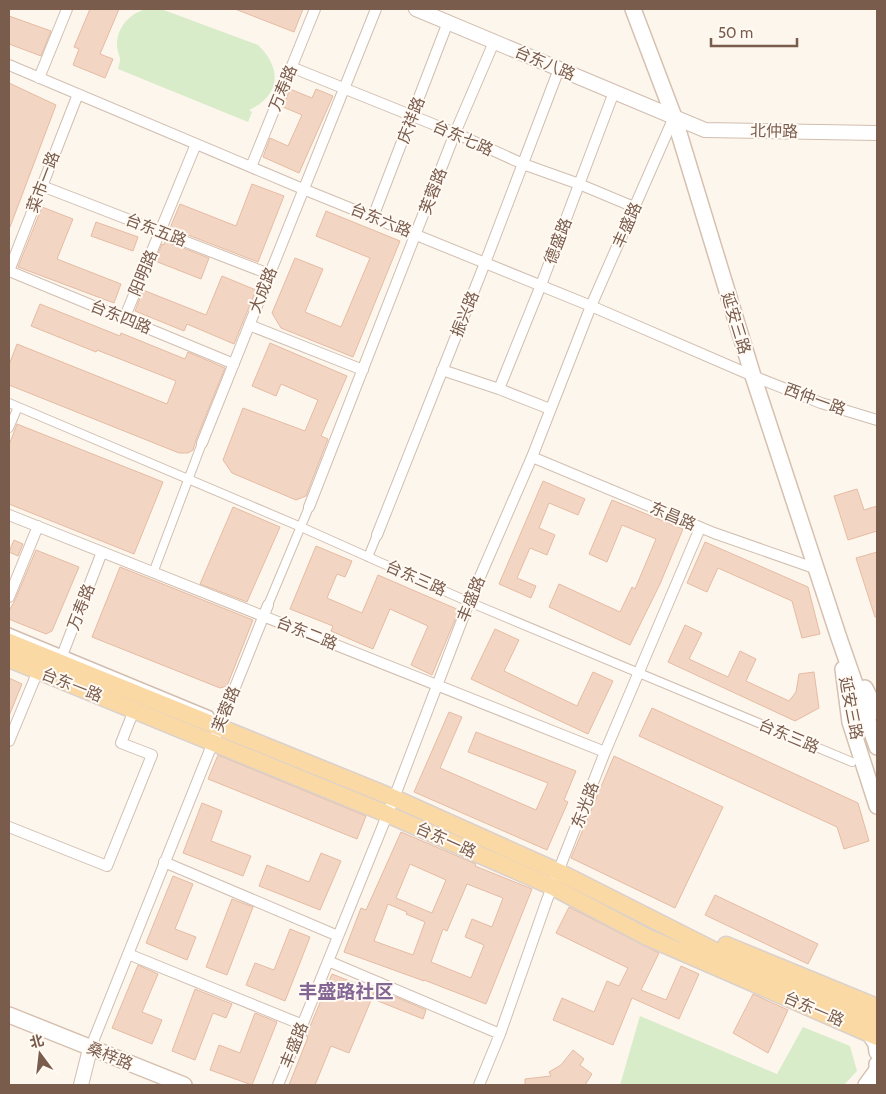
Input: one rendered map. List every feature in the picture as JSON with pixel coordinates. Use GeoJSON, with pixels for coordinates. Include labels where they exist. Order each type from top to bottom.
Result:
{"type":"FeatureCollection","features":[{"type":"Feature","properties":{"kind":"main road","name":"延安三路"},"geometry":{"type":"LineString","coordinates":[[633,9],[674,117],[753,376],[877,747]]}},
{"type":"Feature","properties":{"kind":"main road","name":"延安三路"},"geometry":{"type":"LineString","coordinates":[[839,638],[877,712]]}},
{"type":"Feature","properties":{"kind":"main road","name":"延安三路"},"geometry":{"type":"LineString","coordinates":[[839,638],[850,722],[877,806]]}},
{"type":"Feature","properties":{"kind":"main road","name":"台东一路"},"geometry":{"type":"LineString","coordinates":[[9,642],[41,663],[134,710],[387,814],[556,880],[683,935],[707,937],[876,1007]]}},
{"type":"Feature","properties":{"kind":"main road","name":"台东一路"},"geometry":{"type":"LineString","coordinates":[[9,658],[41,663],[61,657],[219,726],[394,798],[556,880],[647,937],[875,1031]]}},
{"type":"Feature","properties":{"kind":"main road"},"geometry":{"type":"LineString","coordinates":[[683,935],[875,1031],[877,1052]]}},
{"type":"Feature","properties":{"kind":"main road","name":"桑梓路"},"geometry":{"type":"LineString","coordinates":[[9,1014],[90,1049],[184,1085]]}},
{"type":"Feature","properties":{"kind":"main road"},"geometry":{"type":"LineString","coordinates":[[866,1085],[877,1070],[877,1064]]}},
{"type":"Feature","properties":{"kind":"street"},"geometry":{"type":"LineString","coordinates":[[39,78],[67,9]]}},
{"type":"Feature","properties":{"kind":"street","name":"万寿路"},"geometry":{"type":"LineString","coordinates":[[251,167],[315,9]]}},
{"type":"Feature","properties":{"kind":"street","name":"大成路"},"geometry":{"type":"LineString","coordinates":[[153,573],[202,443],[376,9]]}},
{"type":"Feature","properties":{"kind":"street","name":"台东八路"},"geometry":{"type":"LineString","coordinates":[[416,9],[674,117]]}},
{"type":"Feature","properties":{"kind":"street","name":"庆祥路"},"geometry":{"type":"LineString","coordinates":[[373,217],[448,22]]}},
{"type":"Feature","properties":{"kind":"street","name":"芙蓉路"},"geometry":{"type":"LineString","coordinates":[[90,1049],[301,527],[455,133],[494,42]]}},
{"type":"Feature","properties":{"kind":"street","name":"台东六路"},"geometry":{"type":"LineString","coordinates":[[9,65],[303,189],[592,306],[753,376]]}},
{"type":"Feature","properties":{"kind":"street","name":"台东七路"},"geometry":{"type":"LineString","coordinates":[[291,67],[455,133],[523,164],[579,184],[634,208]]}},
{"type":"Feature","properties":{"kind":"street","name":"振兴路"},"geometry":{"type":"LineString","coordinates":[[368,557],[560,69]]}},
{"type":"Feature","properties":{"kind":"street","name":"德盛路"},"geometry":{"type":"LineString","coordinates":[[499,389],[541,285],[614,92]]}},
{"type":"Feature","properties":{"kind":"street","name":"菜市一路"},"geometry":{"type":"LineString","coordinates":[[9,271],[78,94]]}},
{"type":"Feature","properties":{"kind":"street","name":"北仲路"},"geometry":{"type":"LineString","coordinates":[[674,117],[705,130],[877,133]]}},
{"type":"Feature","properties":{"kind":"street","name":"丰盛路"},"geometry":{"type":"LineString","coordinates":[[278,1085],[394,798],[469,602],[532,457],[592,306],[674,117]]}},
{"type":"Feature","properties":{"kind":"street","name":"阳明路"},"geometry":{"type":"LineString","coordinates":[[124,319],[196,144]]}},
{"type":"Feature","properties":{"kind":"street","name":"台东五路"},"geometry":{"type":"LineString","coordinates":[[42,186],[269,274]]}},
{"type":"Feature","properties":{"kind":"street","name":"台东四路"},"geometry":{"type":"LineString","coordinates":[[9,271],[234,364]]}},
{"type":"Feature","properties":{"kind":"street"},"geometry":{"type":"LineString","coordinates":[[249,325],[363,370]]}},
{"type":"Feature","properties":{"kind":"street"},"geometry":{"type":"LineString","coordinates":[[442,370],[550,409]]}},
{"type":"Feature","properties":{"kind":"street","name":"西仲一路"},"geometry":{"type":"LineString","coordinates":[[753,376],[821,403],[877,420]]}},
{"type":"Feature","properties":{"kind":"street","name":"台东三路"},"geometry":{"type":"LineString","coordinates":[[9,403],[301,527],[469,602],[852,762]]}},
{"type":"Feature","properties":{"kind":"street"},"geometry":{"type":"LineString","coordinates":[[9,428],[18,407]]}},
{"type":"Feature","properties":{"kind":"street","name":"东昌路"},"geometry":{"type":"LineString","coordinates":[[532,457],[700,528],[817,569]]}},
{"type":"Feature","properties":{"kind":"street","name":"台东二路"},"geometry":{"type":"LineString","coordinates":[[9,515],[605,752]]}},
{"type":"Feature","properties":{"kind":"street"},"geometry":{"type":"LineString","coordinates":[[9,597],[38,526]]}},
{"type":"Feature","properties":{"kind":"street","name":"东光路"},"geometry":{"type":"LineString","coordinates":[[478,1085],[500,1034],[605,752],[700,528]]}},
{"type":"Feature","properties":{"kind":"street","name":"万寿路"},"geometry":{"type":"LineString","coordinates":[[61,657],[102,552]]}},
{"type":"Feature","properties":{"kind":"street"},"geometry":{"type":"LineString","coordinates":[[9,741],[41,663]]}},
{"type":"Feature","properties":{"kind":"street"},"geometry":{"type":"LineString","coordinates":[[9,827],[107,866],[152,755],[121,743],[134,710]]}},
{"type":"Feature","properties":{"kind":"street"},"geometry":{"type":"LineString","coordinates":[[164,862],[338,936]]}},
{"type":"Feature","properties":{"kind":"street"},"geometry":{"type":"LineString","coordinates":[[128,954],[303,1025]]}},
{"type":"Feature","properties":{"kind":"street"},"geometry":{"type":"LineString","coordinates":[[328,961],[500,1034]]}},
{"type":"Feature","properties":{"kind":"street"},"geometry":{"type":"LineString","coordinates":[[81,1085],[90,1049]]}},
{"type":"Feature","properties":{"kind":"lane"},"geometry":{"type":"LineString","coordinates":[[9,631],[61,657]]}},
{"type":"Feature","properties":{"kind":"green space"},"geometry":{"type":"Polygon","coordinates":[[[146,9],[161,9],[258,45],[271,63],[274,80],[272,89],[267,97],[260,104],[249,110],[252,112],[248,122],[118,69],[120,59],[117,40],[121,28],[134,14],[146,9]]]}},
{"type":"Feature","properties":{"kind":"green space"},"geometry":{"type":"Polygon","coordinates":[[[640,1016],[777,1074],[803,1027],[850,1046],[857,1071],[844,1085],[620,1085],[640,1016]]]}},
{"type":"Feature","properties":{"kind":"building"},"geometry":{"type":"Polygon","coordinates":[[[90,9],[119,9],[100,54],[113,59],[105,78],[73,65],[79,49],[74,47],[90,9]]]}},
{"type":"Feature","properties":{"kind":"building"},"geometry":{"type":"Polygon","coordinates":[[[235,9],[303,9],[294,32],[235,9]]]}},
{"type":"Feature","properties":{"kind":"building"},"geometry":{"type":"Polygon","coordinates":[[[9,16],[51,31],[41,56],[9,44],[9,16]]]}},
{"type":"Feature","properties":{"kind":"building"},"geometry":{"type":"Polygon","coordinates":[[[9,83],[56,105],[10,227],[9,226],[9,83]]]}},
{"type":"Feature","properties":{"kind":"building"},"geometry":{"type":"Polygon","coordinates":[[[290,89],[312,98],[316,89],[333,96],[299,173],[263,157],[270,138],[288,146],[302,115],[283,107],[290,89]]]}},
{"type":"Feature","properties":{"kind":"building"},"geometry":{"type":"Polygon","coordinates":[[[252,184],[284,196],[258,262],[170,228],[180,204],[236,226],[252,184]]]}},
{"type":"Feature","properties":{"kind":"building"},"geometry":{"type":"Polygon","coordinates":[[[42,207],[73,219],[57,259],[121,284],[114,303],[18,267],[42,207]]]}},
{"type":"Feature","properties":{"kind":"building"},"geometry":{"type":"Polygon","coordinates":[[[326,211],[400,241],[353,357],[281,328],[272,313],[295,258],[323,269],[305,312],[341,327],[370,258],[316,236],[326,211]]]}},
{"type":"Feature","properties":{"kind":"building"},"geometry":{"type":"Polygon","coordinates":[[[96,222],[138,237],[133,251],[91,236],[96,222]]]}},
{"type":"Feature","properties":{"kind":"building"},"geometry":{"type":"Polygon","coordinates":[[[165,241],[209,258],[201,279],[155,261],[165,241]]]}},
{"type":"Feature","properties":{"kind":"building"},"geometry":{"type":"Polygon","coordinates":[[[222,276],[256,290],[234,344],[187,324],[184,331],[135,311],[143,290],[206,315],[222,276]]]}},
{"type":"Feature","properties":{"kind":"building"},"geometry":{"type":"Polygon","coordinates":[[[40,304],[120,336],[121,333],[185,359],[188,352],[225,368],[193,450],[188,453],[179,453],[9,385],[9,365],[17,344],[167,404],[176,381],[31,326],[40,304]]]}},
{"type":"Feature","properties":{"kind":"building"},"geometry":{"type":"Polygon","coordinates":[[[270,343],[347,376],[321,436],[328,439],[306,496],[296,500],[232,473],[223,460],[243,408],[305,431],[318,400],[281,384],[276,396],[252,386],[270,343]]]}},
{"type":"Feature","properties":{"kind":"building"},"geometry":{"type":"Polygon","coordinates":[[[17,424],[163,482],[134,554],[9,504],[9,445],[17,424]]]}},
{"type":"Feature","properties":{"kind":"building"},"geometry":{"type":"Polygon","coordinates":[[[543,481],[585,499],[578,515],[549,503],[539,528],[555,535],[547,555],[530,548],[517,578],[536,586],[531,598],[499,584],[543,481]]]}},
{"type":"Feature","properties":{"kind":"building"},"geometry":{"type":"Polygon","coordinates":[[[857,489],[864,510],[877,506],[877,531],[848,540],[834,496],[857,489]]]}},
{"type":"Feature","properties":{"kind":"building"},"geometry":{"type":"Polygon","coordinates":[[[612,500],[683,529],[660,584],[630,645],[549,607],[559,584],[620,612],[632,587],[635,589],[656,539],[622,525],[607,562],[589,554],[612,500]]]}},
{"type":"Feature","properties":{"kind":"building"},"geometry":{"type":"Polygon","coordinates":[[[233,507],[280,527],[247,602],[200,584],[233,507]]]}},
{"type":"Feature","properties":{"kind":"building"},"geometry":{"type":"Polygon","coordinates":[[[14,540],[23,544],[18,556],[9,552],[14,540]]]}},
{"type":"Feature","properties":{"kind":"building"},"geometry":{"type":"Polygon","coordinates":[[[705,542],[808,587],[820,634],[802,638],[792,601],[718,568],[707,592],[687,583],[705,542]]]}},
{"type":"Feature","properties":{"kind":"building"},"geometry":{"type":"Polygon","coordinates":[[[316,546],[352,561],[345,577],[337,574],[327,598],[362,613],[378,575],[459,610],[432,675],[411,665],[428,626],[390,609],[373,649],[331,631],[333,626],[290,609],[316,546]]]}},
{"type":"Feature","properties":{"kind":"building"},"geometry":{"type":"Polygon","coordinates":[[[36,550],[79,567],[52,631],[46,634],[11,620],[9,617],[9,611],[36,550]]]}},
{"type":"Feature","properties":{"kind":"building"},"geometry":{"type":"Polygon","coordinates":[[[877,552],[877,617],[875,617],[856,558],[877,552]]]}},
{"type":"Feature","properties":{"kind":"building"},"geometry":{"type":"Polygon","coordinates":[[[120,567],[253,620],[227,686],[220,688],[92,637],[120,567]]]}},
{"type":"Feature","properties":{"kind":"building"},"geometry":{"type":"Polygon","coordinates":[[[685,625],[702,633],[689,659],[728,677],[740,651],[756,659],[746,681],[789,701],[796,692],[799,674],[814,672],[819,708],[795,721],[668,662],[685,625]]]}},
{"type":"Feature","properties":{"kind":"building"},"geometry":{"type":"Polygon","coordinates":[[[495,629],[519,640],[504,671],[577,706],[593,672],[613,681],[588,734],[471,679],[495,629]]]}},
{"type":"Feature","properties":{"kind":"building"},"geometry":{"type":"Polygon","coordinates":[[[9,678],[22,684],[9,716],[9,678]]]}},
{"type":"Feature","properties":{"kind":"building"},"geometry":{"type":"Polygon","coordinates":[[[652,708],[858,803],[869,841],[844,849],[837,827],[639,736],[652,708]]]}},
{"type":"Feature","properties":{"kind":"building"},"geometry":{"type":"Polygon","coordinates":[[[449,712],[462,717],[440,768],[536,810],[548,783],[468,752],[476,732],[576,771],[564,800],[568,802],[547,850],[414,792],[449,712]]]}},
{"type":"Feature","properties":{"kind":"building"},"geometry":{"type":"Polygon","coordinates":[[[218,755],[366,816],[357,839],[208,779],[218,755]]]}},
{"type":"Feature","properties":{"kind":"building"},"geometry":{"type":"Polygon","coordinates":[[[614,756],[723,807],[675,908],[571,858],[614,756]]]}},
{"type":"Feature","properties":{"kind":"building"},"geometry":{"type":"Polygon","coordinates":[[[202,803],[222,811],[211,841],[251,856],[243,876],[183,853],[202,803]]]}},
{"type":"Feature","properties":{"kind":"building"},"geometry":{"type":"Polygon","coordinates":[[[401,832],[476,864],[475,866],[532,889],[486,1004],[344,952],[361,908],[366,910],[401,832]],[[410,864],[396,898],[432,913],[446,880],[410,864]],[[467,884],[447,931],[443,929],[431,962],[471,978],[484,945],[465,937],[472,919],[492,927],[503,898],[467,884]],[[388,904],[374,941],[413,955],[425,922],[388,904]]]}},
{"type":"Feature","properties":{"kind":"building"},"geometry":{"type":"Polygon","coordinates":[[[321,853],[341,861],[320,910],[259,886],[267,865],[309,882],[321,853]]]}},
{"type":"Feature","properties":{"kind":"building"},"geometry":{"type":"Polygon","coordinates":[[[173,876],[193,884],[175,929],[196,937],[187,960],[146,943],[173,876]]]}},
{"type":"Feature","properties":{"kind":"building"},"geometry":{"type":"Polygon","coordinates":[[[715,895],[818,944],[808,964],[705,915],[715,895]]]}},
{"type":"Feature","properties":{"kind":"building"},"geometry":{"type":"Polygon","coordinates":[[[232,899],[253,907],[227,975],[206,967],[232,899]]]}},
{"type":"Feature","properties":{"kind":"building"},"geometry":{"type":"Polygon","coordinates":[[[569,907],[659,953],[641,990],[666,1000],[681,966],[699,974],[679,1019],[632,998],[613,1045],[553,1020],[562,998],[594,1012],[607,981],[619,986],[628,968],[556,933],[569,907]]]}},
{"type":"Feature","properties":{"kind":"building"},"geometry":{"type":"Polygon","coordinates":[[[290,929],[310,937],[285,1001],[246,985],[255,963],[274,970],[290,929]]]}},
{"type":"Feature","properties":{"kind":"building"},"geometry":{"type":"Polygon","coordinates":[[[138,965],[158,974],[142,1012],[162,1020],[152,1044],[112,1028],[138,965]]]}},
{"type":"Feature","properties":{"kind":"building"},"geometry":{"type":"Polygon","coordinates":[[[332,974],[375,991],[349,1053],[331,1046],[315,1085],[289,1085],[308,1037],[306,1036],[332,974]]]}},
{"type":"Feature","properties":{"kind":"building"},"geometry":{"type":"Polygon","coordinates":[[[195,989],[232,1004],[226,1018],[213,1013],[195,1060],[172,1051],[195,989]]]}},
{"type":"Feature","properties":{"kind":"building"},"geometry":{"type":"Polygon","coordinates":[[[382,991],[426,1010],[423,1019],[378,1001],[382,991]]]}},
{"type":"Feature","properties":{"kind":"building"},"geometry":{"type":"Polygon","coordinates":[[[753,994],[788,1010],[768,1053],[733,1033],[753,994]]]}},
{"type":"Feature","properties":{"kind":"building"},"geometry":{"type":"Polygon","coordinates":[[[255,1013],[277,1022],[252,1085],[210,1070],[219,1045],[240,1053],[255,1013]]]}},
{"type":"Feature","properties":{"kind":"building"},"geometry":{"type":"Polygon","coordinates":[[[573,1050],[584,1059],[580,1065],[592,1074],[585,1085],[525,1085],[525,1079],[551,1076],[549,1072],[561,1065],[573,1050]]]}},
{"type":"Feature","properties":{"kind":"district","name":"丰盛路社区"},"geometry":{"type":"Point","coordinates":[346,991]}}]}
